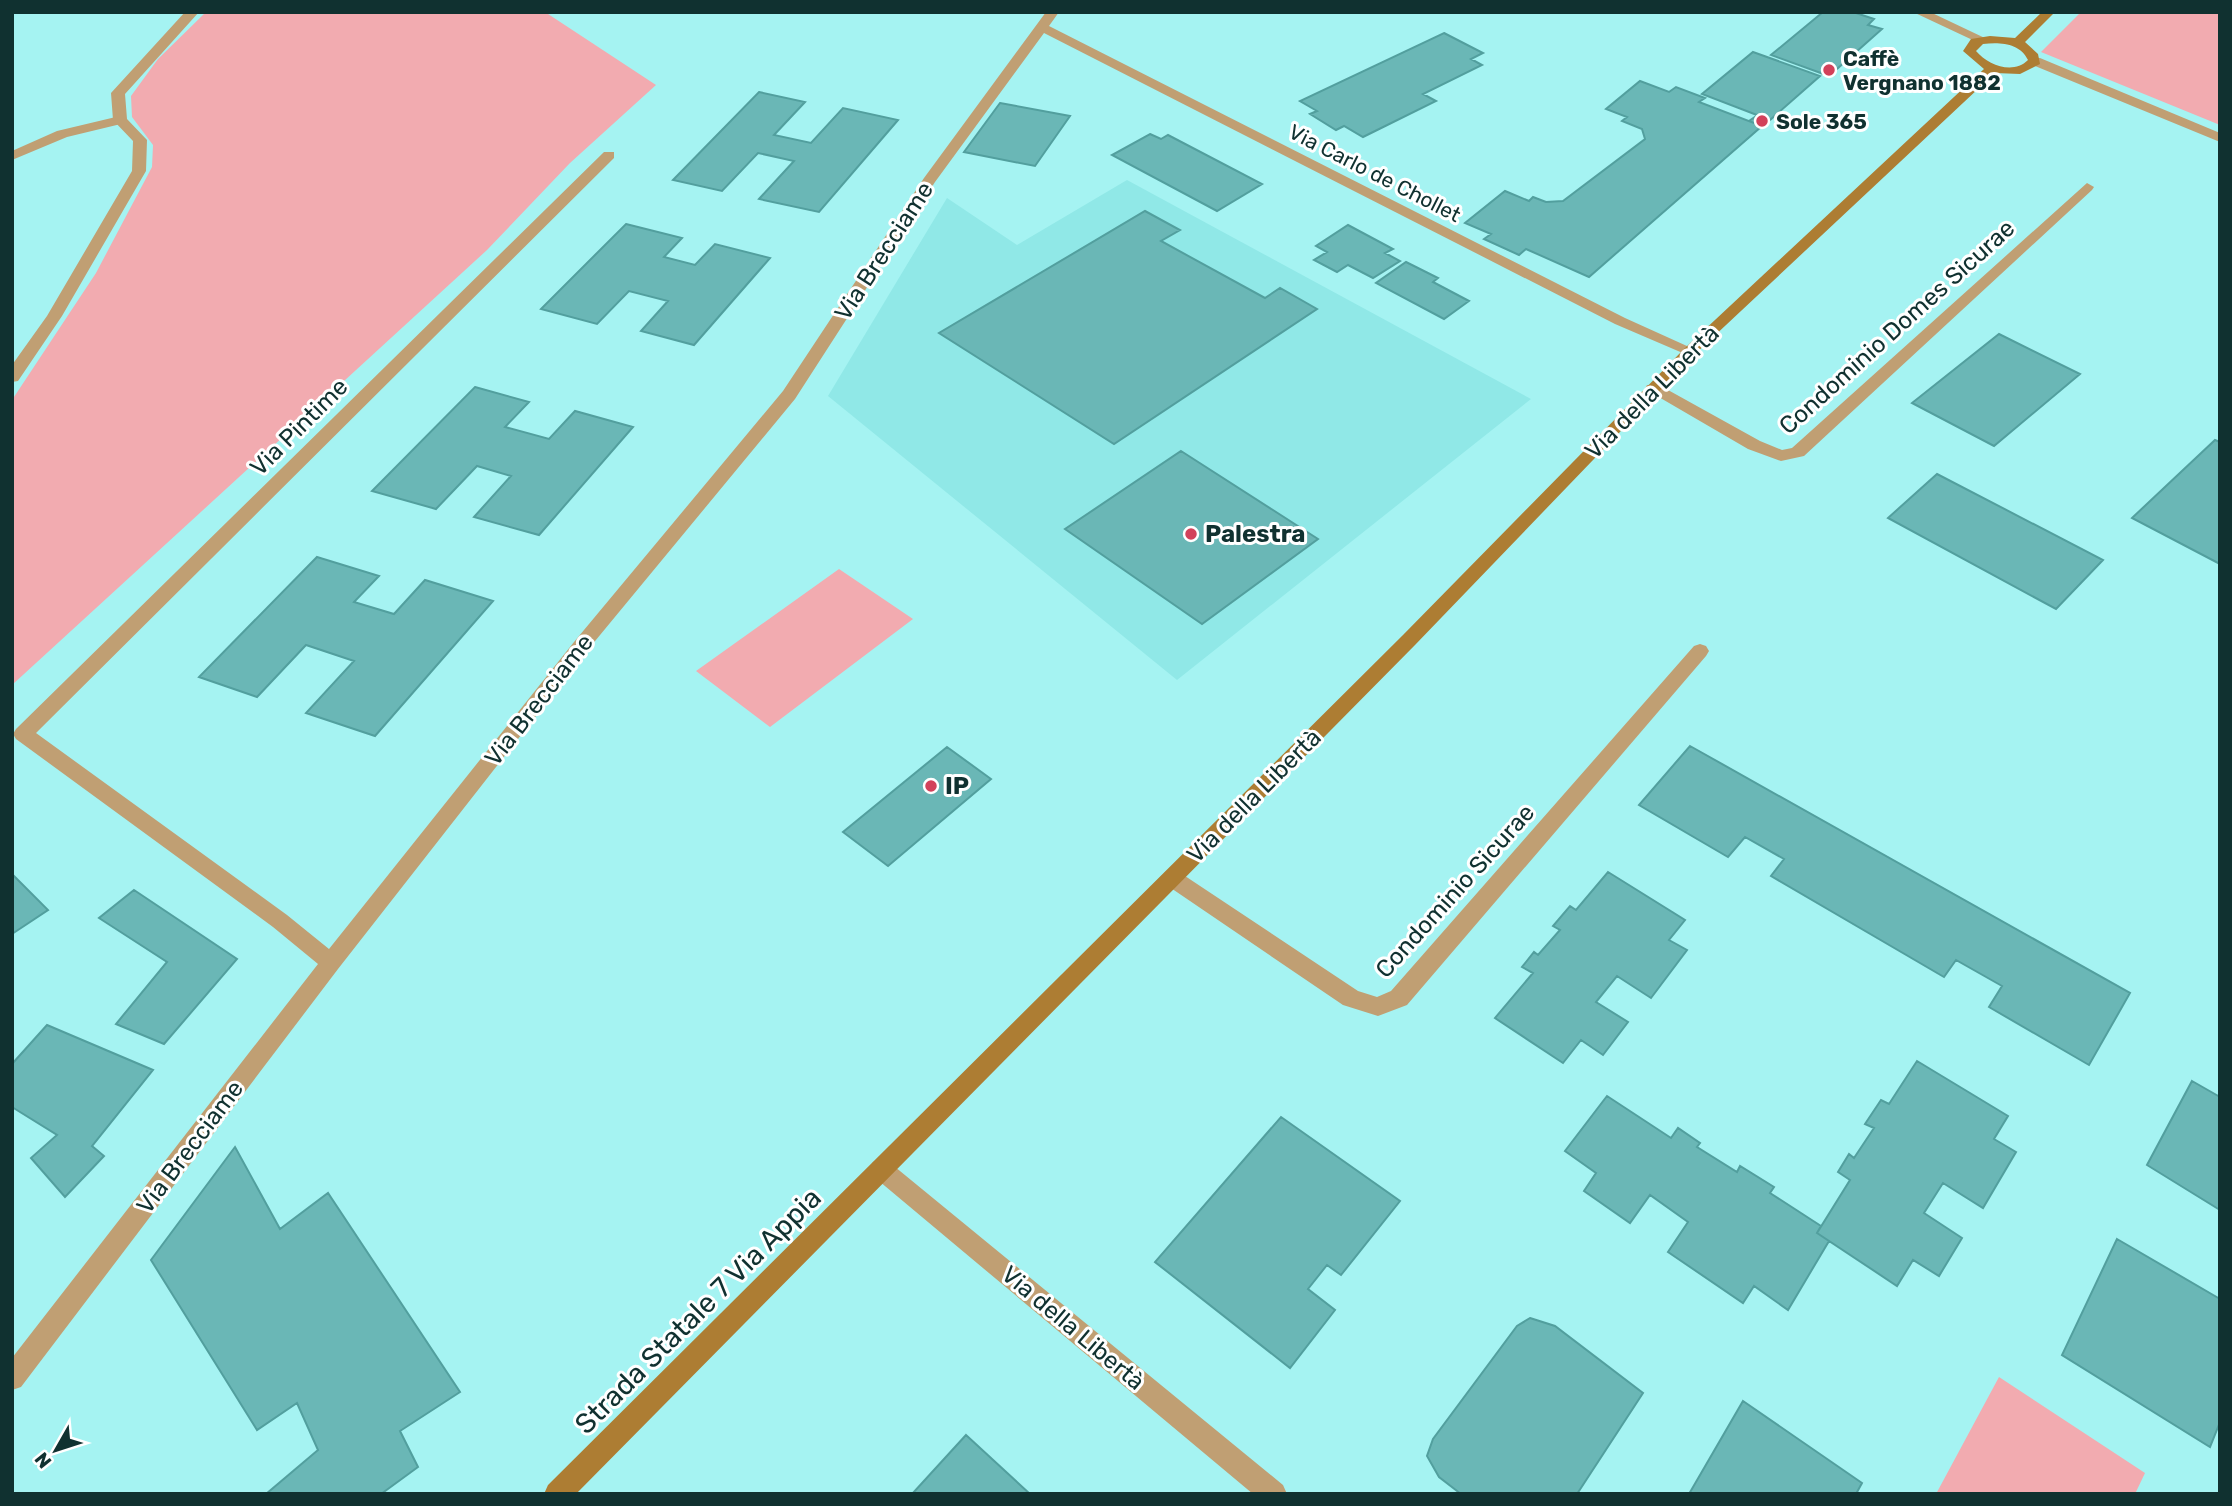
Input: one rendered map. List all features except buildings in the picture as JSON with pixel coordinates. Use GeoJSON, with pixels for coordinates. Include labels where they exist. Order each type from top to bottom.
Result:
{"type":"FeatureCollection","features":[{"type":"Feature","properties":{"kind":"main road"},"geometry":{"type":"LineString","coordinates":[[2017,44],[2049,12]]}},
{"type":"Feature","properties":{"kind":"main road"},"geometry":{"type":"LineString","coordinates":[[1983,40],[2017,44],[2031,51],[2035,61],[2032,66],[2018,70],[1992,68],[1979,62],[1969,51],[1975,42],[1983,40]]}},
{"type":"Feature","properties":{"kind":"main road","name":"Via della Libertà"},"geometry":{"type":"LineString","coordinates":[[881,1169],[1409,640],[1690,351],[1992,68]]}},
{"type":"Feature","properties":{"kind":"main road","name":"Strada Statale 7 Via Appia"},"geometry":{"type":"LineString","coordinates":[[557,1494],[881,1169]]}},
{"type":"Feature","properties":{"kind":"street"},"geometry":{"type":"LineString","coordinates":[[12,377],[54,316],[139,171],[140,140],[120,120],[118,93],[193,12]]}},
{"type":"Feature","properties":{"kind":"street","name":"Via Brecciame"},"geometry":{"type":"LineString","coordinates":[[12,1378],[331,963],[580,648],[789,395],[929,181],[1053,12]]}},
{"type":"Feature","properties":{"kind":"street"},"geometry":{"type":"LineString","coordinates":[[1919,12],[1983,40]]}},
{"type":"Feature","properties":{"kind":"street","name":"Via Carlo de Chollet"},"geometry":{"type":"LineString","coordinates":[[1043,28],[1620,321],[1690,351]]}},
{"type":"Feature","properties":{"kind":"street"},"geometry":{"type":"LineString","coordinates":[[2035,61],[2220,138]]}},
{"type":"Feature","properties":{"kind":"street"},"geometry":{"type":"LineString","coordinates":[[12,156],[62,134],[120,120]]}},
{"type":"Feature","properties":{"kind":"street","name":"Via Pintime"},"geometry":{"type":"LineString","coordinates":[[331,963],[280,921],[18,732],[608,155]]}},
{"type":"Feature","properties":{"kind":"street","name":"Condominio Domes Sicurae"},"geometry":{"type":"LineString","coordinates":[[1653,388],[1754,445],[1781,456],[1798,452],[2087,187]]}},
{"type":"Feature","properties":{"kind":"street","name":"Condominio Sicurae"},"geometry":{"type":"LineString","coordinates":[[1172,878],[1351,998],[1378,1007],[1399,998],[1700,651]]}},
{"type":"Feature","properties":{"kind":"street","name":"Via della Libertà"},"geometry":{"type":"LineString","coordinates":[[881,1169],[1274,1494]]}},
{"type":"Feature","properties":{"kind":"shaded area"},"geometry":{"type":"Polygon","coordinates":[[[206,12],[545,12],[656,85],[570,163],[487,250],[12,685],[12,400],[96,273],[152,167],[153,145],[132,117],[131,96],[158,59],[206,12]]]}},
{"type":"Feature","properties":{"kind":"shaded area"},"geometry":{"type":"Polygon","coordinates":[[[2081,12],[2220,12],[2220,125],[2041,52],[2081,12]]]}},
{"type":"Feature","properties":{"kind":"shaded area"},"geometry":{"type":"Polygon","coordinates":[[[1127,180],[1531,399],[1177,680],[828,396],[947,198],[1017,245],[1127,180]]]}},
{"type":"Feature","properties":{"kind":"shaded area"},"geometry":{"type":"Polygon","coordinates":[[[839,569],[913,619],[770,727],[696,671],[839,569]]]}},
{"type":"Feature","properties":{"kind":"shaded area"},"geometry":{"type":"Polygon","coordinates":[[[1999,1377],[2145,1473],[2135,1494],[1936,1494],[1999,1377]]]}},
{"type":"Feature","properties":{"kind":"place","name":"Caffè Vergnano 1882"},"geometry":{"type":"Point","coordinates":[1829,70]}},
{"type":"Feature","properties":{"kind":"place","name":"Sole 365"},"geometry":{"type":"Point","coordinates":[1762,121]}},
{"type":"Feature","properties":{"kind":"place","name":"Palestra"},"geometry":{"type":"Point","coordinates":[1191,534]}},
{"type":"Feature","properties":{"kind":"place","name":"IP"},"geometry":{"type":"Point","coordinates":[931,786]}}]}
